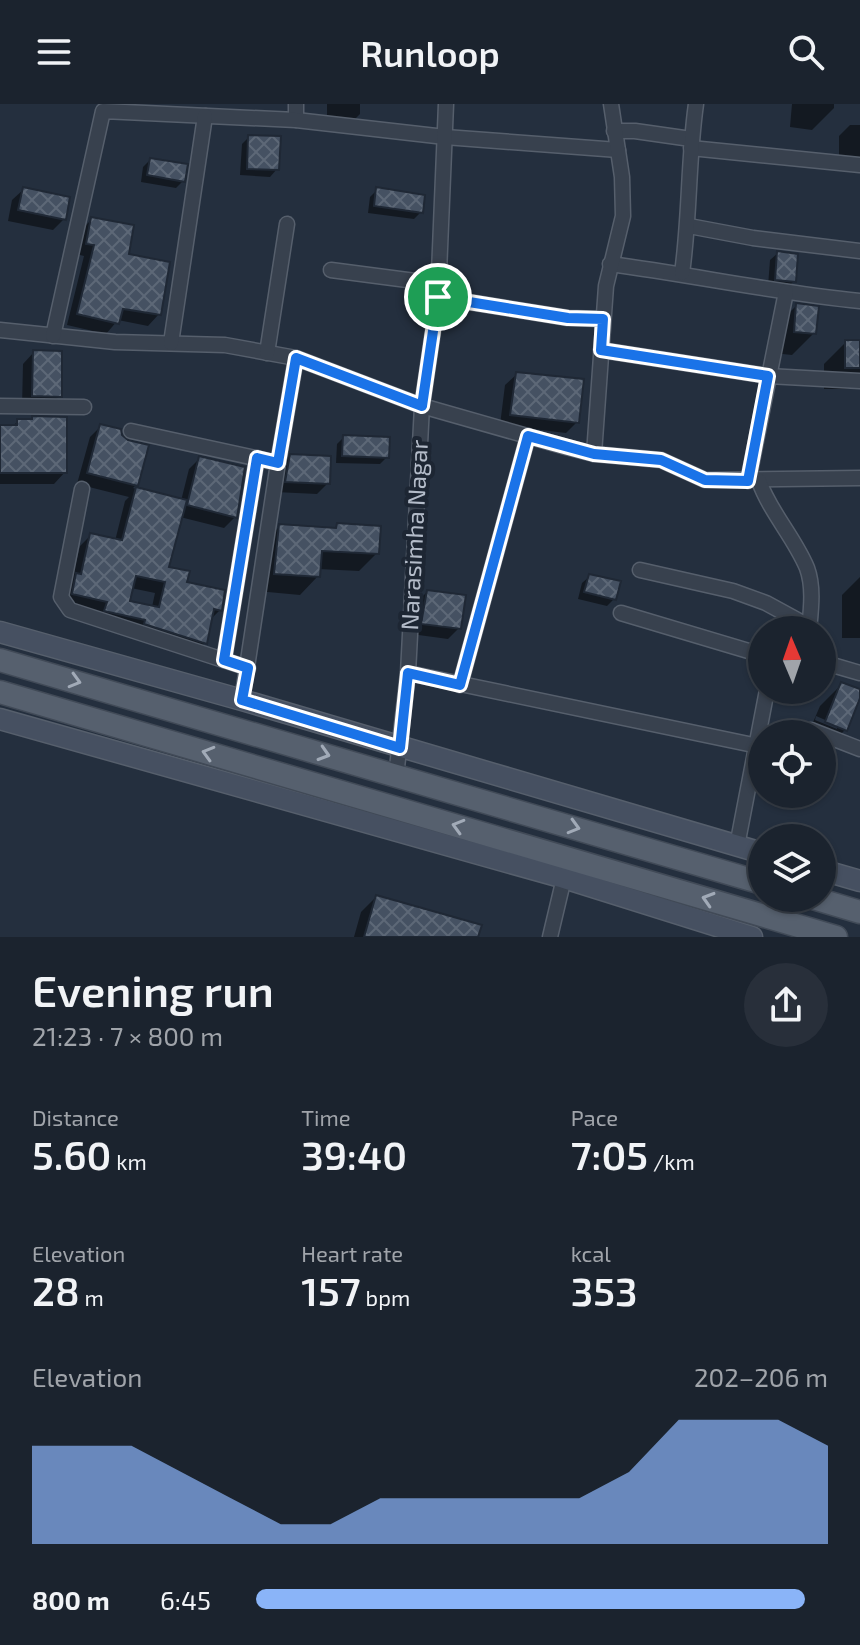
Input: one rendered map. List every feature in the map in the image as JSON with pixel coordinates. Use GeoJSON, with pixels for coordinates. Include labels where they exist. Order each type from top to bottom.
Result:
{"type":"FeatureCollection","features":[{"type":"Feature","properties":{"kind":"main road"},"geometry":{"type":"LineString","coordinates":[[0,660],[748,879]]}},
{"type":"Feature","properties":{"kind":"main road"},"geometry":{"type":"LineString","coordinates":[[0,692],[836,937]]}},
{"type":"Feature","properties":{"kind":"main road"},"geometry":{"type":"LineString","coordinates":[[836,905],[860,912]]}},
{"type":"Feature","properties":{"kind":"street"},"geometry":{"type":"LineString","coordinates":[[296,104],[296,120]]}},
{"type":"Feature","properties":{"kind":"street","name":"Narasimha Nagar"},"geometry":{"type":"LineString","coordinates":[[396,776],[408,673],[422,406],[438,291],[446,104]]}},
{"type":"Feature","properties":{"kind":"street"},"geometry":{"type":"LineString","coordinates":[[594,454],[603,319],[610,264],[623,216],[622,177],[611,104]]}},
{"type":"Feature","properties":{"kind":"street"},"geometry":{"type":"LineString","coordinates":[[682,273],[689,226],[691,143],[696,104]]}},
{"type":"Feature","properties":{"kind":"street"},"geometry":{"type":"LineString","coordinates":[[53,336],[104,108],[296,120],[445,137],[618,150]]}},
{"type":"Feature","properties":{"kind":"street"},"geometry":{"type":"LineString","coordinates":[[171,343],[205,116]]}},
{"type":"Feature","properties":{"kind":"street"},"geometry":{"type":"LineString","coordinates":[[614,131],[635,131],[691,143],[860,165]]}},
{"type":"Feature","properties":{"kind":"street"},"geometry":{"type":"LineString","coordinates":[[267,353],[287,224]]}},
{"type":"Feature","properties":{"kind":"street"},"geometry":{"type":"LineString","coordinates":[[689,226],[753,238],[860,251]]}},
{"type":"Feature","properties":{"kind":"street"},"geometry":{"type":"LineString","coordinates":[[610,264],[860,301]]}},
{"type":"Feature","properties":{"kind":"street"},"geometry":{"type":"LineString","coordinates":[[331,270],[555,317],[603,319]]}},
{"type":"Feature","properties":{"kind":"street"},"geometry":{"type":"LineString","coordinates":[[786,292],[768,376],[754,481],[806,567],[811,616]]}},
{"type":"Feature","properties":{"kind":"street"},"geometry":{"type":"LineString","coordinates":[[0,330],[115,342],[225,345],[296,358],[422,406],[594,454],[661,460],[705,480],[860,478]]}},
{"type":"Feature","properties":{"kind":"street"},"geometry":{"type":"LineString","coordinates":[[601,350],[768,376],[860,381]]}},
{"type":"Feature","properties":{"kind":"street"},"geometry":{"type":"LineString","coordinates":[[242,700],[296,358]]}},
{"type":"Feature","properties":{"kind":"street"},"geometry":{"type":"LineString","coordinates":[[0,406],[84,407]]}},
{"type":"Feature","properties":{"kind":"street"},"geometry":{"type":"LineString","coordinates":[[131,431],[278,463]]}},
{"type":"Feature","properties":{"kind":"street"},"geometry":{"type":"LineString","coordinates":[[460,685],[528,436]]}},
{"type":"Feature","properties":{"kind":"street"},"geometry":{"type":"LineString","coordinates":[[224,660],[257,458]]}},
{"type":"Feature","properties":{"kind":"street"},"geometry":{"type":"LineString","coordinates":[[82,489],[61,597],[64,604],[70,610],[248,668]]}},
{"type":"Feature","properties":{"kind":"street"},"geometry":{"type":"LineString","coordinates":[[640,570],[733,591],[766,603],[789,616]]}},
{"type":"Feature","properties":{"kind":"street"},"geometry":{"type":"LineString","coordinates":[[621,613],[748,651]]}},
{"type":"Feature","properties":{"kind":"street"},"geometry":{"type":"LineString","coordinates":[[0,632],[748,849]]}},
{"type":"Feature","properties":{"kind":"street"},"geometry":{"type":"LineString","coordinates":[[836,666],[860,673]]}},
{"type":"Feature","properties":{"kind":"street"},"geometry":{"type":"LineString","coordinates":[[408,673],[748,744]]}},
{"type":"Feature","properties":{"kind":"street"},"geometry":{"type":"LineString","coordinates":[[0,719],[564,878],[752,937]]}},
{"type":"Feature","properties":{"kind":"street"},"geometry":{"type":"LineString","coordinates":[[836,740],[860,749]]}},
{"type":"Feature","properties":{"kind":"street"},"geometry":{"type":"LineString","coordinates":[[737,846],[748,794]]}},
{"type":"Feature","properties":{"kind":"street"},"geometry":{"type":"LineString","coordinates":[[836,874],[860,881]]}},
{"type":"Feature","properties":{"kind":"street"},"geometry":{"type":"LineString","coordinates":[[550,937],[564,878]]}},
{"type":"Feature","properties":{"kind":"building"},"geometry":{"type":"Polygon","coordinates":[[[248,135],[281,136],[279,170],[247,169],[248,135]]]}},
{"type":"Feature","properties":{"kind":"building"},"geometry":{"type":"Polygon","coordinates":[[[150,158],[188,164],[185,182],[147,175],[150,158]]]}},
{"type":"Feature","properties":{"kind":"building"},"geometry":{"type":"Polygon","coordinates":[[[23,187],[70,197],[66,220],[18,210],[23,187]]]}},
{"type":"Feature","properties":{"kind":"building"},"geometry":{"type":"Polygon","coordinates":[[[376,187],[425,195],[423,213],[374,206],[376,187]]]}},
{"type":"Feature","properties":{"kind":"building"},"geometry":{"type":"Polygon","coordinates":[[[91,217],[134,225],[129,254],[170,262],[161,315],[123,309],[119,324],[77,314],[94,245],[86,244],[91,217]]]}},
{"type":"Feature","properties":{"kind":"building"},"geometry":{"type":"Polygon","coordinates":[[[777,251],[798,254],[796,282],[775,280],[777,251]]]}},
{"type":"Feature","properties":{"kind":"building"},"geometry":{"type":"Polygon","coordinates":[[[796,303],[819,306],[816,334],[794,332],[796,303]]]}},
{"type":"Feature","properties":{"kind":"building"},"geometry":{"type":"Polygon","coordinates":[[[845,340],[860,340],[860,368],[845,368],[845,340]]]}},
{"type":"Feature","properties":{"kind":"building"},"geometry":{"type":"Polygon","coordinates":[[[33,350],[62,351],[62,397],[32,396],[33,350]]]}},
{"type":"Feature","properties":{"kind":"building"},"geometry":{"type":"Polygon","coordinates":[[[516,372],[584,379],[579,423],[510,415],[516,372]]]}},
{"type":"Feature","properties":{"kind":"building"},"geometry":{"type":"Polygon","coordinates":[[[32,416],[67,417],[67,473],[0,473],[0,425],[17,425],[17,419],[32,419],[32,416]]]}},
{"type":"Feature","properties":{"kind":"building"},"geometry":{"type":"Polygon","coordinates":[[[100,424],[121,429],[128,440],[149,445],[138,486],[87,473],[100,424]]]}},
{"type":"Feature","properties":{"kind":"building"},"geometry":{"type":"Polygon","coordinates":[[[343,435],[390,437],[389,458],[342,456],[343,435]]]}},
{"type":"Feature","properties":{"kind":"building"},"geometry":{"type":"Polygon","coordinates":[[[290,454],[331,456],[330,484],[285,482],[290,454]]]}},
{"type":"Feature","properties":{"kind":"building"},"geometry":{"type":"Polygon","coordinates":[[[199,456],[245,467],[237,518],[187,505],[199,456]]]}},
{"type":"Feature","properties":{"kind":"building"},"geometry":{"type":"Polygon","coordinates":[[[136,487],[187,500],[169,567],[190,571],[187,582],[225,590],[222,611],[214,609],[207,644],[144,624],[145,620],[104,611],[107,602],[72,594],[76,573],[81,574],[90,533],[122,540],[136,487]],[[136,576],[130,601],[159,607],[165,582],[136,576]]]}},
{"type":"Feature","properties":{"kind":"building"},"geometry":{"type":"Polygon","coordinates":[[[337,523],[381,526],[379,554],[322,551],[320,577],[274,574],[279,524],[336,528],[337,523]]]}},
{"type":"Feature","properties":{"kind":"building"},"geometry":{"type":"Polygon","coordinates":[[[589,574],[621,581],[616,600],[584,592],[589,574]]]}},
{"type":"Feature","properties":{"kind":"building"},"geometry":{"type":"Polygon","coordinates":[[[427,590],[466,595],[461,629],[421,624],[427,590]]]}},
{"type":"Feature","properties":{"kind":"building"},"geometry":{"type":"Polygon","coordinates":[[[841,682],[860,689],[860,698],[847,731],[836,726],[836,720],[826,720],[832,704],[836,704],[841,682]]]}},
{"type":"Feature","properties":{"kind":"building"},"geometry":{"type":"Polygon","coordinates":[[[376,895],[482,925],[478,937],[364,937],[376,895]]]}},
{"type":"Feature","properties":{"kind":"route"},"geometry":{"type":"LineString","coordinates":[[438,297],[568,318],[603,319],[601,350],[768,376],[748,481],[705,480],[661,460],[594,454],[528,436],[460,685],[408,673],[400,748],[242,700],[248,668],[224,660],[257,458],[278,463],[296,358],[422,406],[438,297]]}}]}
